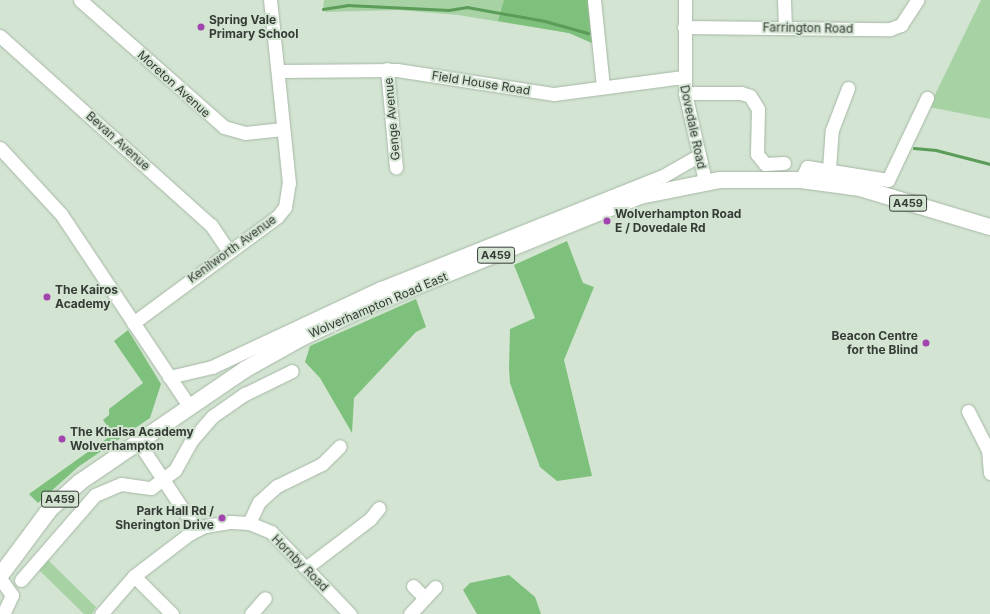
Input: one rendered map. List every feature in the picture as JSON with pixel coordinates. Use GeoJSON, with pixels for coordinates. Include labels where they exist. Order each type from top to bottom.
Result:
{"type":"FeatureCollection","features":[{"type":"Feature","properties":{"kind":"main road","name":"Wolverhampton Road East"},"geometry":{"type":"LineString","coordinates":[[0,577],[65,494],[138,440],[188,406],[282,348],[370,305],[640,196],[705,182],[801,180],[827,176]]}},
{"type":"Feature","properties":{"kind":"main road","name":"A459"},"geometry":{"type":"LineString","coordinates":[[827,176],[860,188],[990,227]]}},
{"type":"Feature","properties":{"kind":"street","name":"Moreton Avenue"},"geometry":{"type":"LineString","coordinates":[[80,0],[224,127],[245,133],[284,129]]}},
{"type":"Feature","properties":{"kind":"street","name":"Kenilworth Avenue"},"geometry":{"type":"LineString","coordinates":[[133,323],[276,217],[284,207],[289,183],[270,0]]}},
{"type":"Feature","properties":{"kind":"street"},"geometry":{"type":"LineString","coordinates":[[594,0],[603,87]]}},
{"type":"Feature","properties":{"kind":"street","name":"Dovedale Road"},"geometry":{"type":"LineString","coordinates":[[685,0],[683,77],[698,156],[705,182]]}},
{"type":"Feature","properties":{"kind":"street"},"geometry":{"type":"LineString","coordinates":[[784,0],[785,27]]}},
{"type":"Feature","properties":{"kind":"street","name":"Farrington Road"},"geometry":{"type":"LineString","coordinates":[[684,26],[890,29],[900,25],[917,0]]}},
{"type":"Feature","properties":{"kind":"street","name":"Bevan Avenue"},"geometry":{"type":"LineString","coordinates":[[0,36],[211,225],[229,252]]}},
{"type":"Feature","properties":{"kind":"street","name":"Field House Road"},"geometry":{"type":"LineString","coordinates":[[278,71],[387,69],[541,93],[683,77]]}},
{"type":"Feature","properties":{"kind":"street","name":"Genge Avenue"},"geometry":{"type":"LineString","coordinates":[[387,69],[396,168]]}},
{"type":"Feature","properties":{"kind":"street"},"geometry":{"type":"LineString","coordinates":[[848,88],[832,130],[827,176],[888,180],[926,98]]}},
{"type":"Feature","properties":{"kind":"street"},"geometry":{"type":"LineString","coordinates":[[685,93],[741,92],[750,96],[758,109],[755,161],[765,164],[784,163]]}},
{"type":"Feature","properties":{"kind":"street"},"geometry":{"type":"LineString","coordinates":[[0,148],[61,214],[188,406]]}},
{"type":"Feature","properties":{"kind":"street","name":"Wolverhampton Road East"},"geometry":{"type":"LineString","coordinates":[[169,377],[212,367],[381,288],[664,176],[698,156]]}},
{"type":"Feature","properties":{"kind":"street"},"geometry":{"type":"LineString","coordinates":[[21,580],[95,495],[121,484],[147,489],[164,479],[175,470],[191,440],[213,416],[282,383],[292,371]]}},
{"type":"Feature","properties":{"kind":"street"},"geometry":{"type":"LineString","coordinates":[[968,411],[989,450],[990,473]]}},
{"type":"Feature","properties":{"kind":"street"},"geometry":{"type":"LineString","coordinates":[[101,614],[134,576],[196,529],[138,440]]}},
{"type":"Feature","properties":{"kind":"street"},"geometry":{"type":"LineString","coordinates":[[249,524],[259,502],[277,486],[322,464],[340,446]]}},
{"type":"Feature","properties":{"kind":"street"},"geometry":{"type":"LineString","coordinates":[[307,567],[370,519],[379,508]]}},
{"type":"Feature","properties":{"kind":"street","name":"Hornby Road"},"geometry":{"type":"LineString","coordinates":[[196,529],[219,523],[249,524],[271,532],[307,567],[350,614]]}},
{"type":"Feature","properties":{"kind":"street"},"geometry":{"type":"LineString","coordinates":[[134,576],[172,614]]}},
{"type":"Feature","properties":{"kind":"street"},"geometry":{"type":"LineString","coordinates":[[0,577],[12,595],[3,614]]}},
{"type":"Feature","properties":{"kind":"street"},"geometry":{"type":"LineString","coordinates":[[413,586],[425,598]]}},
{"type":"Feature","properties":{"kind":"street"},"geometry":{"type":"LineString","coordinates":[[410,614],[435,587]]}},
{"type":"Feature","properties":{"kind":"street"},"geometry":{"type":"LineString","coordinates":[[251,614],[265,598]]}},
{"type":"Feature","properties":{"kind":"green space"},"geometry":{"type":"Polygon","coordinates":[[[324,0],[588,0],[592,43],[569,33],[458,15],[399,10],[326,12],[323,8],[324,0]]]}},
{"type":"Feature","properties":{"kind":"green space"},"geometry":{"type":"Polygon","coordinates":[[[504,0],[588,0],[592,43],[569,33],[498,21],[504,0]]]}},
{"type":"Feature","properties":{"kind":"green space"},"geometry":{"type":"Polygon","coordinates":[[[981,0],[990,0],[990,119],[929,107],[981,0]]]}},
{"type":"Feature","properties":{"kind":"green space"},"geometry":{"type":"Polygon","coordinates":[[[567,241],[583,283],[594,287],[564,360],[592,476],[557,481],[540,467],[510,383],[510,329],[535,318],[514,265],[567,241]]]}},
{"type":"Feature","properties":{"kind":"green space"},"geometry":{"type":"Polygon","coordinates":[[[416,299],[426,327],[416,332],[354,398],[352,433],[320,378],[305,362],[310,346],[416,299]]]}},
{"type":"Feature","properties":{"kind":"green space"},"geometry":{"type":"Polygon","coordinates":[[[128,330],[161,384],[150,418],[78,467],[38,503],[29,494],[113,434],[103,420],[109,415],[109,409],[143,383],[114,341],[128,330]]]}},
{"type":"Feature","properties":{"kind":"green space"},"geometry":{"type":"Polygon","coordinates":[[[46,558],[96,607],[92,614],[84,614],[37,568],[46,558]]]}},
{"type":"Feature","properties":{"kind":"green space"},"geometry":{"type":"Polygon","coordinates":[[[509,575],[535,597],[541,614],[477,614],[463,590],[470,583],[509,575]]]}},
{"type":"Feature","properties":{"kind":"waterway"},"geometry":{"type":"LineString","coordinates":[[323,9],[347,5],[449,10],[467,7],[545,21],[588,33]]}},
{"type":"Feature","properties":{"kind":"waterway"},"geometry":{"type":"LineString","coordinates":[[914,148],[936,150],[990,164]]}},
{"type":"Feature","properties":{"kind":"place","name":"Spring Vale Primary School"},"geometry":{"type":"Point","coordinates":[201,27]}},
{"type":"Feature","properties":{"kind":"place","name":"Wolverhampton Road E / Dovedale Rd"},"geometry":{"type":"Point","coordinates":[607,221]}},
{"type":"Feature","properties":{"kind":"place","name":"The Kairos Academy"},"geometry":{"type":"Point","coordinates":[47,297]}},
{"type":"Feature","properties":{"kind":"place","name":"Beacon Centre for the Blind"},"geometry":{"type":"Point","coordinates":[926,343]}},
{"type":"Feature","properties":{"kind":"place","name":"The Khalsa Academy Wolverhampton"},"geometry":{"type":"Point","coordinates":[62,439]}},
{"type":"Feature","properties":{"kind":"place","name":"Park Hall Rd / Sherington Drive"},"geometry":{"type":"Point","coordinates":[222,518]}}]}
